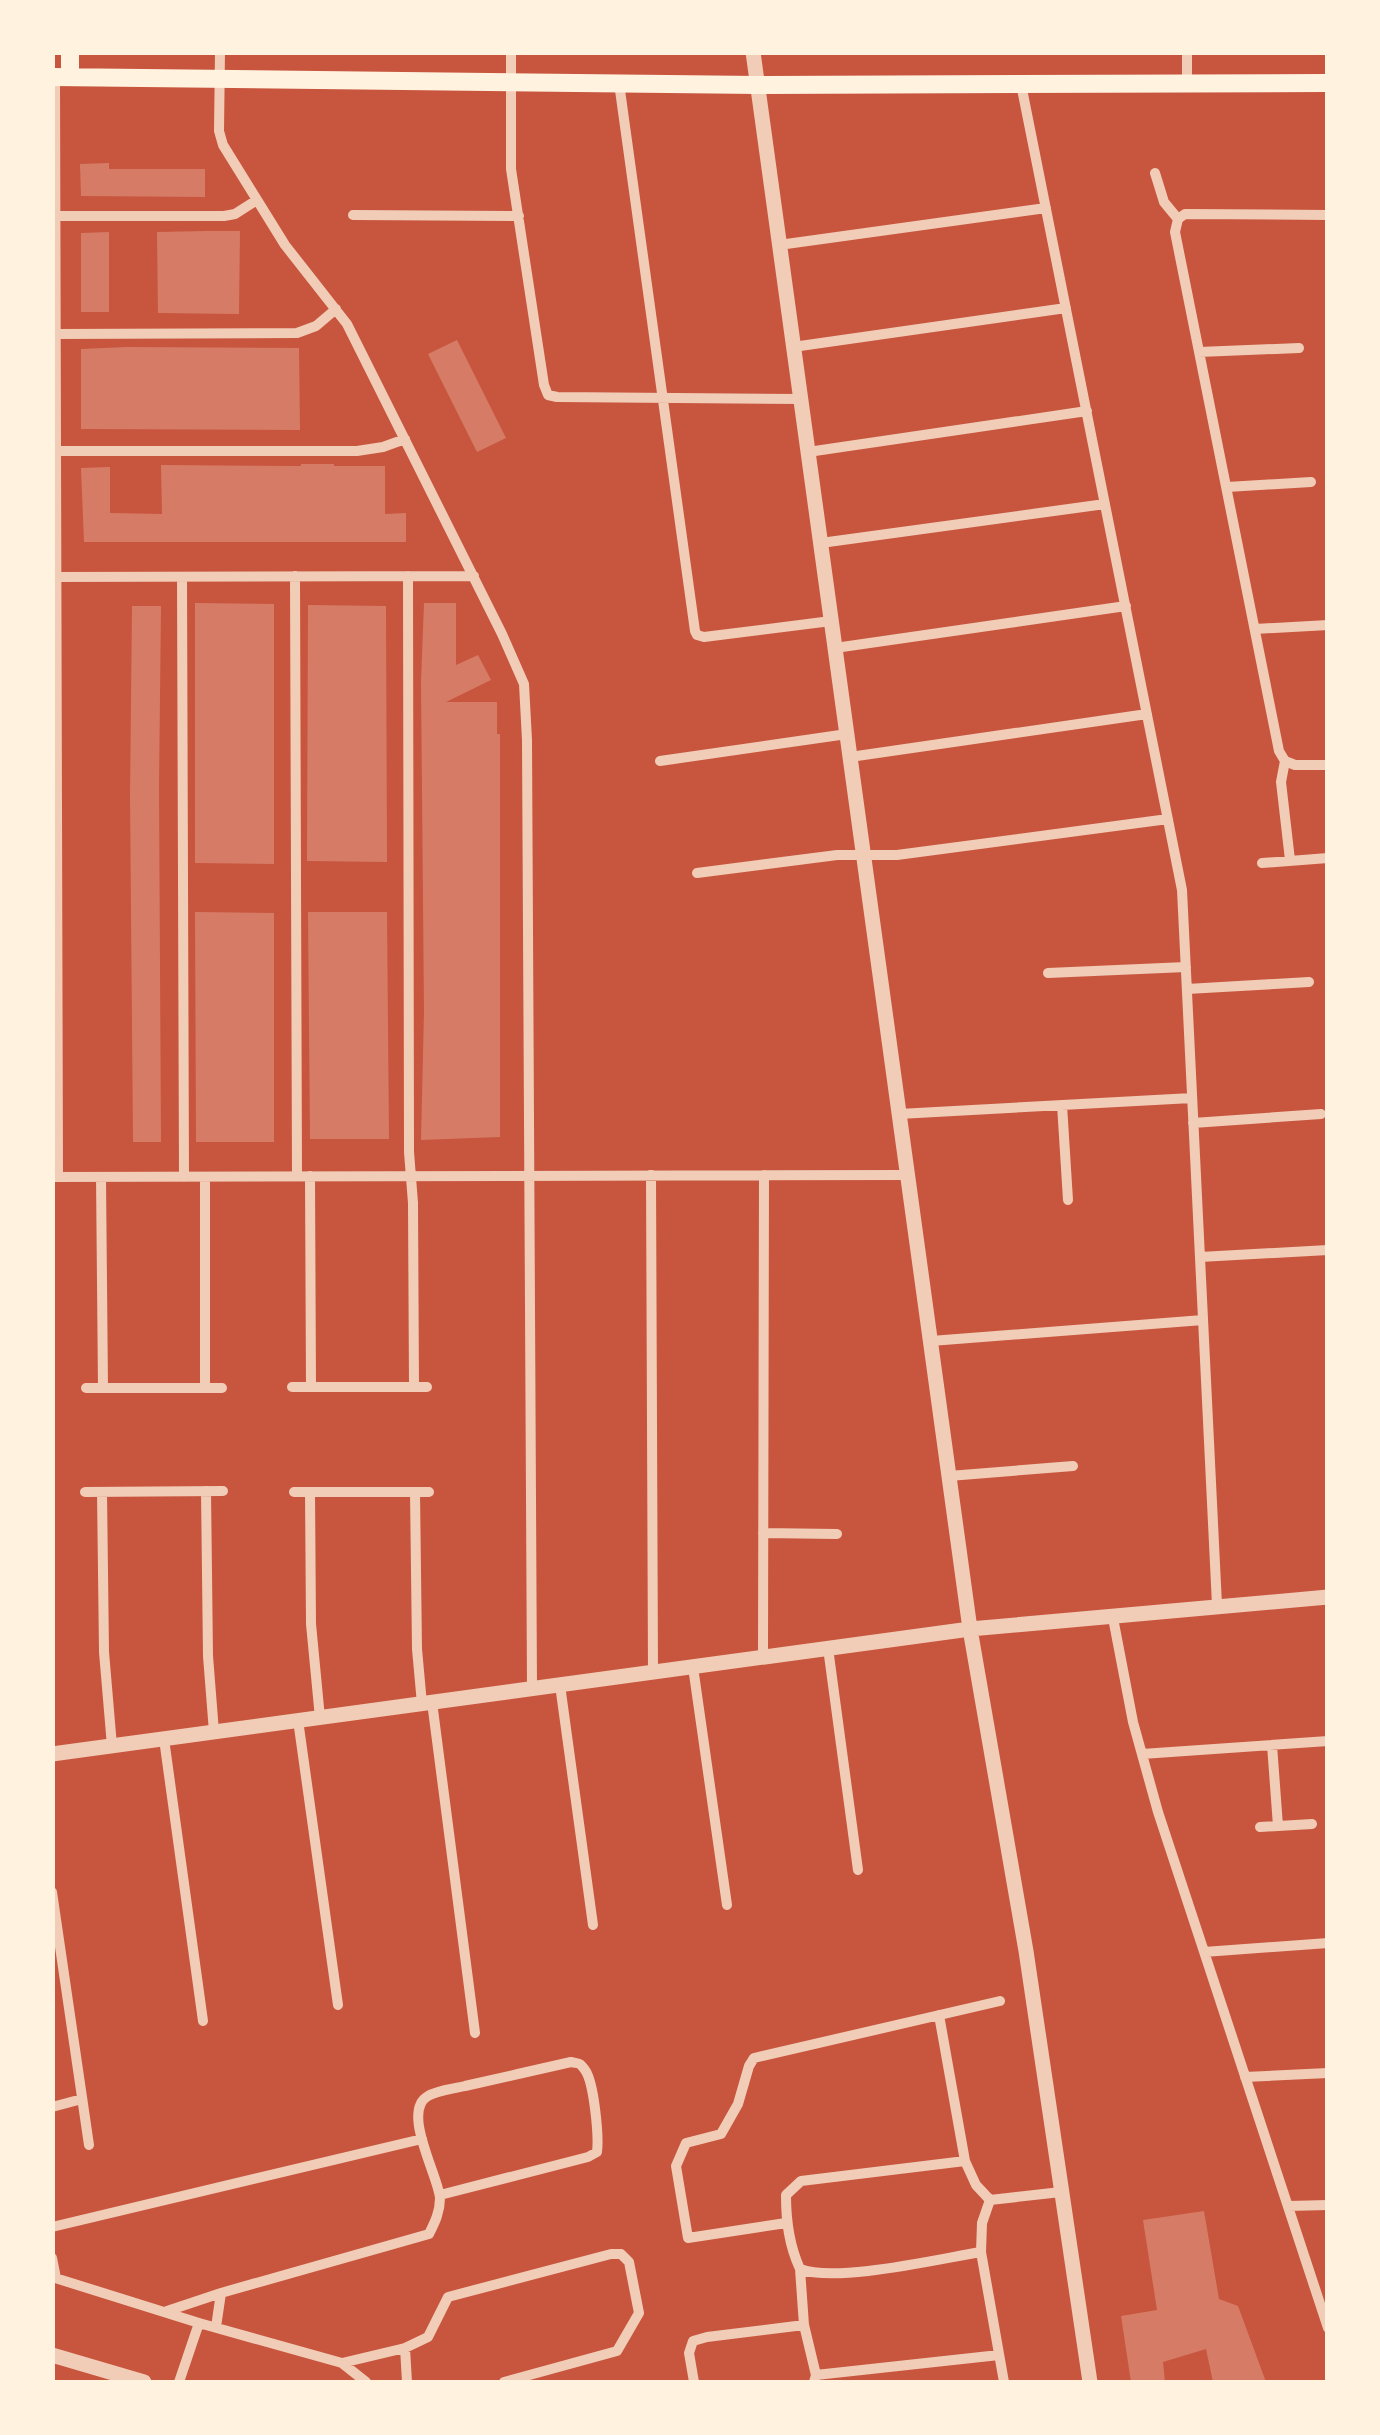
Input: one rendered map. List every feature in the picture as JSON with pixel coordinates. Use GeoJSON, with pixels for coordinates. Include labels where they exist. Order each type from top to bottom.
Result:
{"type":"FeatureCollection","features":[{"type":"Feature","properties":{"kind":"main road"},"geometry":{"type":"LineString","coordinates":[[70,52],[59,77],[758,85],[1328,84]]}},
{"type":"Feature","properties":{"kind":"street"},"geometry":{"type":"LineString","coordinates":[[220,52],[220,138],[296,261],[357,342],[517,664],[526,696],[532,1688]]}},
{"type":"Feature","properties":{"kind":"street"},"geometry":{"type":"LineString","coordinates":[[510,52],[511,168],[548,394],[800,400]]}},
{"type":"Feature","properties":{"kind":"street"},"geometry":{"type":"LineString","coordinates":[[753,52],[970,1629],[1026,1951],[1090,2382]]}},
{"type":"Feature","properties":{"kind":"street"},"geometry":{"type":"LineString","coordinates":[[1186,52],[1187,84]]}},
{"type":"Feature","properties":{"kind":"street"},"geometry":{"type":"LineString","coordinates":[[59,77],[54,577],[56,1177],[908,1175]]}},
{"type":"Feature","properties":{"kind":"street"},"geometry":{"type":"LineString","coordinates":[[619,84],[694,628],[697,635],[704,637],[831,620]]}},
{"type":"Feature","properties":{"kind":"street"},"geometry":{"type":"LineString","coordinates":[[1020,84],[1182,890],[1217,1605]]}},
{"type":"Feature","properties":{"kind":"street"},"geometry":{"type":"LineString","coordinates":[[1156,173],[1164,202],[1178,219]]}},
{"type":"Feature","properties":{"kind":"street"},"geometry":{"type":"LineString","coordinates":[[55,216],[224,216],[257,200]]}},
{"type":"Feature","properties":{"kind":"street"},"geometry":{"type":"LineString","coordinates":[[779,245],[1046,208]]}},
{"type":"Feature","properties":{"kind":"street"},"geometry":{"type":"LineString","coordinates":[[1290,860],[1281,782],[1285,761],[1279,750],[1174,228],[1178,219],[1190,214],[1328,215]]}},
{"type":"Feature","properties":{"kind":"street"},"geometry":{"type":"LineString","coordinates":[[353,215],[519,216]]}},
{"type":"Feature","properties":{"kind":"street"},"geometry":{"type":"LineString","coordinates":[[794,347],[1066,308]]}},
{"type":"Feature","properties":{"kind":"street"},"geometry":{"type":"LineString","coordinates":[[56,334],[297,333],[316,326],[336,310]]}},
{"type":"Feature","properties":{"kind":"street"},"geometry":{"type":"LineString","coordinates":[[1200,352],[1299,348]]}},
{"type":"Feature","properties":{"kind":"street"},"geometry":{"type":"LineString","coordinates":[[808,452],[1087,411]]}},
{"type":"Feature","properties":{"kind":"street"},"geometry":{"type":"LineString","coordinates":[[56,450],[357,451],[406,438]]}},
{"type":"Feature","properties":{"kind":"street"},"geometry":{"type":"LineString","coordinates":[[1226,487],[1311,482]]}},
{"type":"Feature","properties":{"kind":"street"},"geometry":{"type":"LineString","coordinates":[[820,543],[1106,504]]}},
{"type":"Feature","properties":{"kind":"street"},"geometry":{"type":"LineString","coordinates":[[295,576],[311,1387]]}},
{"type":"Feature","properties":{"kind":"street"},"geometry":{"type":"LineString","coordinates":[[408,576],[409,1152],[414,1388]]}},
{"type":"Feature","properties":{"kind":"street"},"geometry":{"type":"LineString","coordinates":[[54,577],[474,576]]}},
{"type":"Feature","properties":{"kind":"street"},"geometry":{"type":"LineString","coordinates":[[182,577],[184,1177]]}},
{"type":"Feature","properties":{"kind":"street"},"geometry":{"type":"LineString","coordinates":[[835,648],[1126,606]]}},
{"type":"Feature","properties":{"kind":"street"},"geometry":{"type":"LineString","coordinates":[[1255,628],[1328,626]]}},
{"type":"Feature","properties":{"kind":"street"},"geometry":{"type":"LineString","coordinates":[[850,757],[1147,714]]}},
{"type":"Feature","properties":{"kind":"street"},"geometry":{"type":"LineString","coordinates":[[660,760],[847,734]]}},
{"type":"Feature","properties":{"kind":"street"},"geometry":{"type":"LineString","coordinates":[[1285,761],[1328,765]]}},
{"type":"Feature","properties":{"kind":"street"},"geometry":{"type":"LineString","coordinates":[[696,873],[837,855],[896,855],[1168,819]]}},
{"type":"Feature","properties":{"kind":"street"},"geometry":{"type":"LineString","coordinates":[[1262,863],[1328,858]]}},
{"type":"Feature","properties":{"kind":"street"},"geometry":{"type":"LineString","coordinates":[[1048,973],[1186,966]]}},
{"type":"Feature","properties":{"kind":"street"},"geometry":{"type":"LineString","coordinates":[[1187,989],[1309,982]]}},
{"type":"Feature","properties":{"kind":"street"},"geometry":{"type":"LineString","coordinates":[[899,1114],[1192,1098]]}},
{"type":"Feature","properties":{"kind":"street"},"geometry":{"type":"LineString","coordinates":[[1062,1105],[1068,1200]]}},
{"type":"Feature","properties":{"kind":"street"},"geometry":{"type":"LineString","coordinates":[[1193,1123],[1322,1114]]}},
{"type":"Feature","properties":{"kind":"street"},"geometry":{"type":"LineString","coordinates":[[651,1175],[652,1672]]}},
{"type":"Feature","properties":{"kind":"street"},"geometry":{"type":"LineString","coordinates":[[763,1657],[764,1175]]}},
{"type":"Feature","properties":{"kind":"street"},"geometry":{"type":"LineString","coordinates":[[205,1176],[205,1388]]}},
{"type":"Feature","properties":{"kind":"street"},"geometry":{"type":"LineString","coordinates":[[101,1177],[103,1388]]}},
{"type":"Feature","properties":{"kind":"street"},"geometry":{"type":"LineString","coordinates":[[1200,1257],[1328,1250]]}},
{"type":"Feature","properties":{"kind":"street"},"geometry":{"type":"LineString","coordinates":[[931,1342],[1202,1320]]}},
{"type":"Feature","properties":{"kind":"street"},"geometry":{"type":"LineString","coordinates":[[292,1387],[428,1387]]}},
{"type":"Feature","properties":{"kind":"street"},"geometry":{"type":"LineString","coordinates":[[86,1388],[222,1388]]}},
{"type":"Feature","properties":{"kind":"street"},"geometry":{"type":"LineString","coordinates":[[949,1476],[1073,1466]]}},
{"type":"Feature","properties":{"kind":"street"},"geometry":{"type":"LineString","coordinates":[[206,1491],[208,1656],[214,1732]]}},
{"type":"Feature","properties":{"kind":"street"},"geometry":{"type":"LineString","coordinates":[[85,1492],[223,1491]]}},
{"type":"Feature","properties":{"kind":"street"},"geometry":{"type":"LineString","coordinates":[[102,1492],[104,1652],[112,1746]]}},
{"type":"Feature","properties":{"kind":"street"},"geometry":{"type":"LineString","coordinates":[[294,1492],[430,1492]]}},
{"type":"Feature","properties":{"kind":"street"},"geometry":{"type":"LineString","coordinates":[[310,1492],[311,1624],[320,1718]]}},
{"type":"Feature","properties":{"kind":"street"},"geometry":{"type":"LineString","coordinates":[[415,1492],[416,1638],[475,2033]]}},
{"type":"Feature","properties":{"kind":"street"},"geometry":{"type":"LineString","coordinates":[[763,1533],[837,1534]]}},
{"type":"Feature","properties":{"kind":"street"},"geometry":{"type":"LineString","coordinates":[[52,1754],[970,1629],[1328,1597]]}},
{"type":"Feature","properties":{"kind":"street"},"geometry":{"type":"LineString","coordinates":[[1114,1618],[1126,1690],[1158,1812],[1328,2328]]}},
{"type":"Feature","properties":{"kind":"street"},"geometry":{"type":"LineString","coordinates":[[828,1648],[858,1870]]}},
{"type":"Feature","properties":{"kind":"street"},"geometry":{"type":"LineString","coordinates":[[693,1667],[726,1905]]}},
{"type":"Feature","properties":{"kind":"street"},"geometry":{"type":"LineString","coordinates":[[560,1685],[593,1925]]}},
{"type":"Feature","properties":{"kind":"street"},"geometry":{"type":"LineString","coordinates":[[298,1720],[338,2006]]}},
{"type":"Feature","properties":{"kind":"street"},"geometry":{"type":"LineString","coordinates":[[164,1739],[203,2021]]}},
{"type":"Feature","properties":{"kind":"street"},"geometry":{"type":"LineString","coordinates":[[1142,1754],[1328,1741]]}},
{"type":"Feature","properties":{"kind":"street"},"geometry":{"type":"LineString","coordinates":[[1272,1745],[1278,1826]]}},
{"type":"Feature","properties":{"kind":"street"},"geometry":{"type":"LineString","coordinates":[[1260,1827],[1312,1824]]}},
{"type":"Feature","properties":{"kind":"street"},"geometry":{"type":"LineString","coordinates":[[52,1892],[88,2144]]}},
{"type":"Feature","properties":{"kind":"street"},"geometry":{"type":"LineString","coordinates":[[1204,1952],[1328,1943]]}},
{"type":"Feature","properties":{"kind":"street"},"geometry":{"type":"LineString","coordinates":[[786,2223],[688,2238],[676,2166],[686,2143],[721,2134],[738,2104],[748,2066],[754,2058],[1000,2001]]}},
{"type":"Feature","properties":{"kind":"street"},"geometry":{"type":"LineString","coordinates":[[939,2015],[964,2160],[976,2185],[990,2200]]}},
{"type":"Feature","properties":{"kind":"street"},"geometry":{"type":"LineString","coordinates":[[167,2311],[429,2234],[439,2213],[440,2194],[422,2139],[418,2112],[421,2101],[430,2094],[571,2062],[580,2064],[588,2074],[598,2152],[440,2194]]}},
{"type":"Feature","properties":{"kind":"street"},"geometry":{"type":"LineString","coordinates":[[1245,2078],[1328,2073]]}},
{"type":"Feature","properties":{"kind":"street"},"geometry":{"type":"LineString","coordinates":[[52,2107],[82,2100]]}},
{"type":"Feature","properties":{"kind":"street"},"geometry":{"type":"LineString","coordinates":[[52,2228],[422,2139]]}},
{"type":"Feature","properties":{"kind":"street"},"geometry":{"type":"LineString","coordinates":[[964,2160],[801,2180],[786,2195],[786,2223],[791,2250],[800,2269],[804,2325],[815,2379],[999,2355]]}},
{"type":"Feature","properties":{"kind":"street"},"geometry":{"type":"LineString","coordinates":[[990,2200],[1062,2192]]}},
{"type":"Feature","properties":{"kind":"street"},"geometry":{"type":"LineString","coordinates":[[990,2200],[982,2222],[980,2252],[1004,2382]]}},
{"type":"Feature","properties":{"kind":"street"},"geometry":{"type":"LineString","coordinates":[[1288,2206],[1328,2204]]}},
{"type":"Feature","properties":{"kind":"street"},"geometry":{"type":"LineString","coordinates":[[800,2269],[826,2275],[980,2252]]}},
{"type":"Feature","properties":{"kind":"street"},"geometry":{"type":"LineString","coordinates":[[342,2362],[404,2348],[428,2337],[448,2297],[621,2254],[629,2262],[640,2313],[617,2351],[504,2382]]}},
{"type":"Feature","properties":{"kind":"street"},"geometry":{"type":"LineString","coordinates":[[52,2258],[54,2278],[342,2362],[366,2382]]}},
{"type":"Feature","properties":{"kind":"street"},"geometry":{"type":"LineString","coordinates":[[216,2327],[222,2292]]}},
{"type":"Feature","properties":{"kind":"street"},"geometry":{"type":"LineString","coordinates":[[179,2382],[199,2322]]}},
{"type":"Feature","properties":{"kind":"street"},"geometry":{"type":"LineString","coordinates":[[694,2382],[689,2353],[692,2341],[804,2325]]}},
{"type":"Feature","properties":{"kind":"street"},"geometry":{"type":"LineString","coordinates":[[404,2348],[407,2382]]}},
{"type":"Feature","properties":{"kind":"street"},"geometry":{"type":"LineString","coordinates":[[52,2355],[144,2382]]}},
{"type":"Feature","properties":{"kind":"building"},"geometry":{"type":"Polygon","coordinates":[[[109,163],[109,169],[205,169],[205,197],[81,196],[80,164],[109,163]]]}},
{"type":"Feature","properties":{"kind":"building"},"geometry":{"type":"Polygon","coordinates":[[[240,231],[239,314],[158,313],[157,232],[240,231]]]}},
{"type":"Feature","properties":{"kind":"building"},"geometry":{"type":"Polygon","coordinates":[[[109,232],[109,312],[81,312],[81,233],[109,232]]]}},
{"type":"Feature","properties":{"kind":"building"},"geometry":{"type":"Polygon","coordinates":[[[457,340],[506,438],[477,452],[428,354],[457,340]]]}},
{"type":"Feature","properties":{"kind":"building"},"geometry":{"type":"Polygon","coordinates":[[[299,348],[300,430],[81,429],[81,349],[299,348]]]}},
{"type":"Feature","properties":{"kind":"building"},"geometry":{"type":"Polygon","coordinates":[[[161,465],[385,466],[385,514],[406,513],[406,542],[84,542],[81,468],[110,467],[110,513],[162,514],[161,465]]]}},
{"type":"Feature","properties":{"kind":"building"},"geometry":{"type":"Polygon","coordinates":[[[195,603],[274,604],[274,864],[195,863],[195,603]]]}},
{"type":"Feature","properties":{"kind":"building"},"geometry":{"type":"Polygon","coordinates":[[[424,603],[456,603],[456,665],[478,655],[491,680],[446,702],[497,702],[500,1137],[421,1140],[424,603]]]}},
{"type":"Feature","properties":{"kind":"building"},"geometry":{"type":"Polygon","coordinates":[[[308,605],[386,606],[387,862],[307,861],[308,605]]]}},
{"type":"Feature","properties":{"kind":"building"},"geometry":{"type":"Polygon","coordinates":[[[132,606],[161,606],[161,1142],[133,1142],[132,606]]]}},
{"type":"Feature","properties":{"kind":"building"},"geometry":{"type":"Polygon","coordinates":[[[195,912],[274,913],[274,1142],[196,1142],[195,912]]]}},
{"type":"Feature","properties":{"kind":"building"},"geometry":{"type":"Polygon","coordinates":[[[308,912],[387,912],[389,1139],[310,1139],[308,912]]]}},
{"type":"Feature","properties":{"kind":"building"},"geometry":{"type":"Polygon","coordinates":[[[1204,2211],[1219,2299],[1238,2306],[1266,2382],[1213,2382],[1206,2349],[1163,2362],[1165,2382],[1131,2382],[1121,2316],[1157,2310],[1143,2220],[1204,2211]]]}}]}
